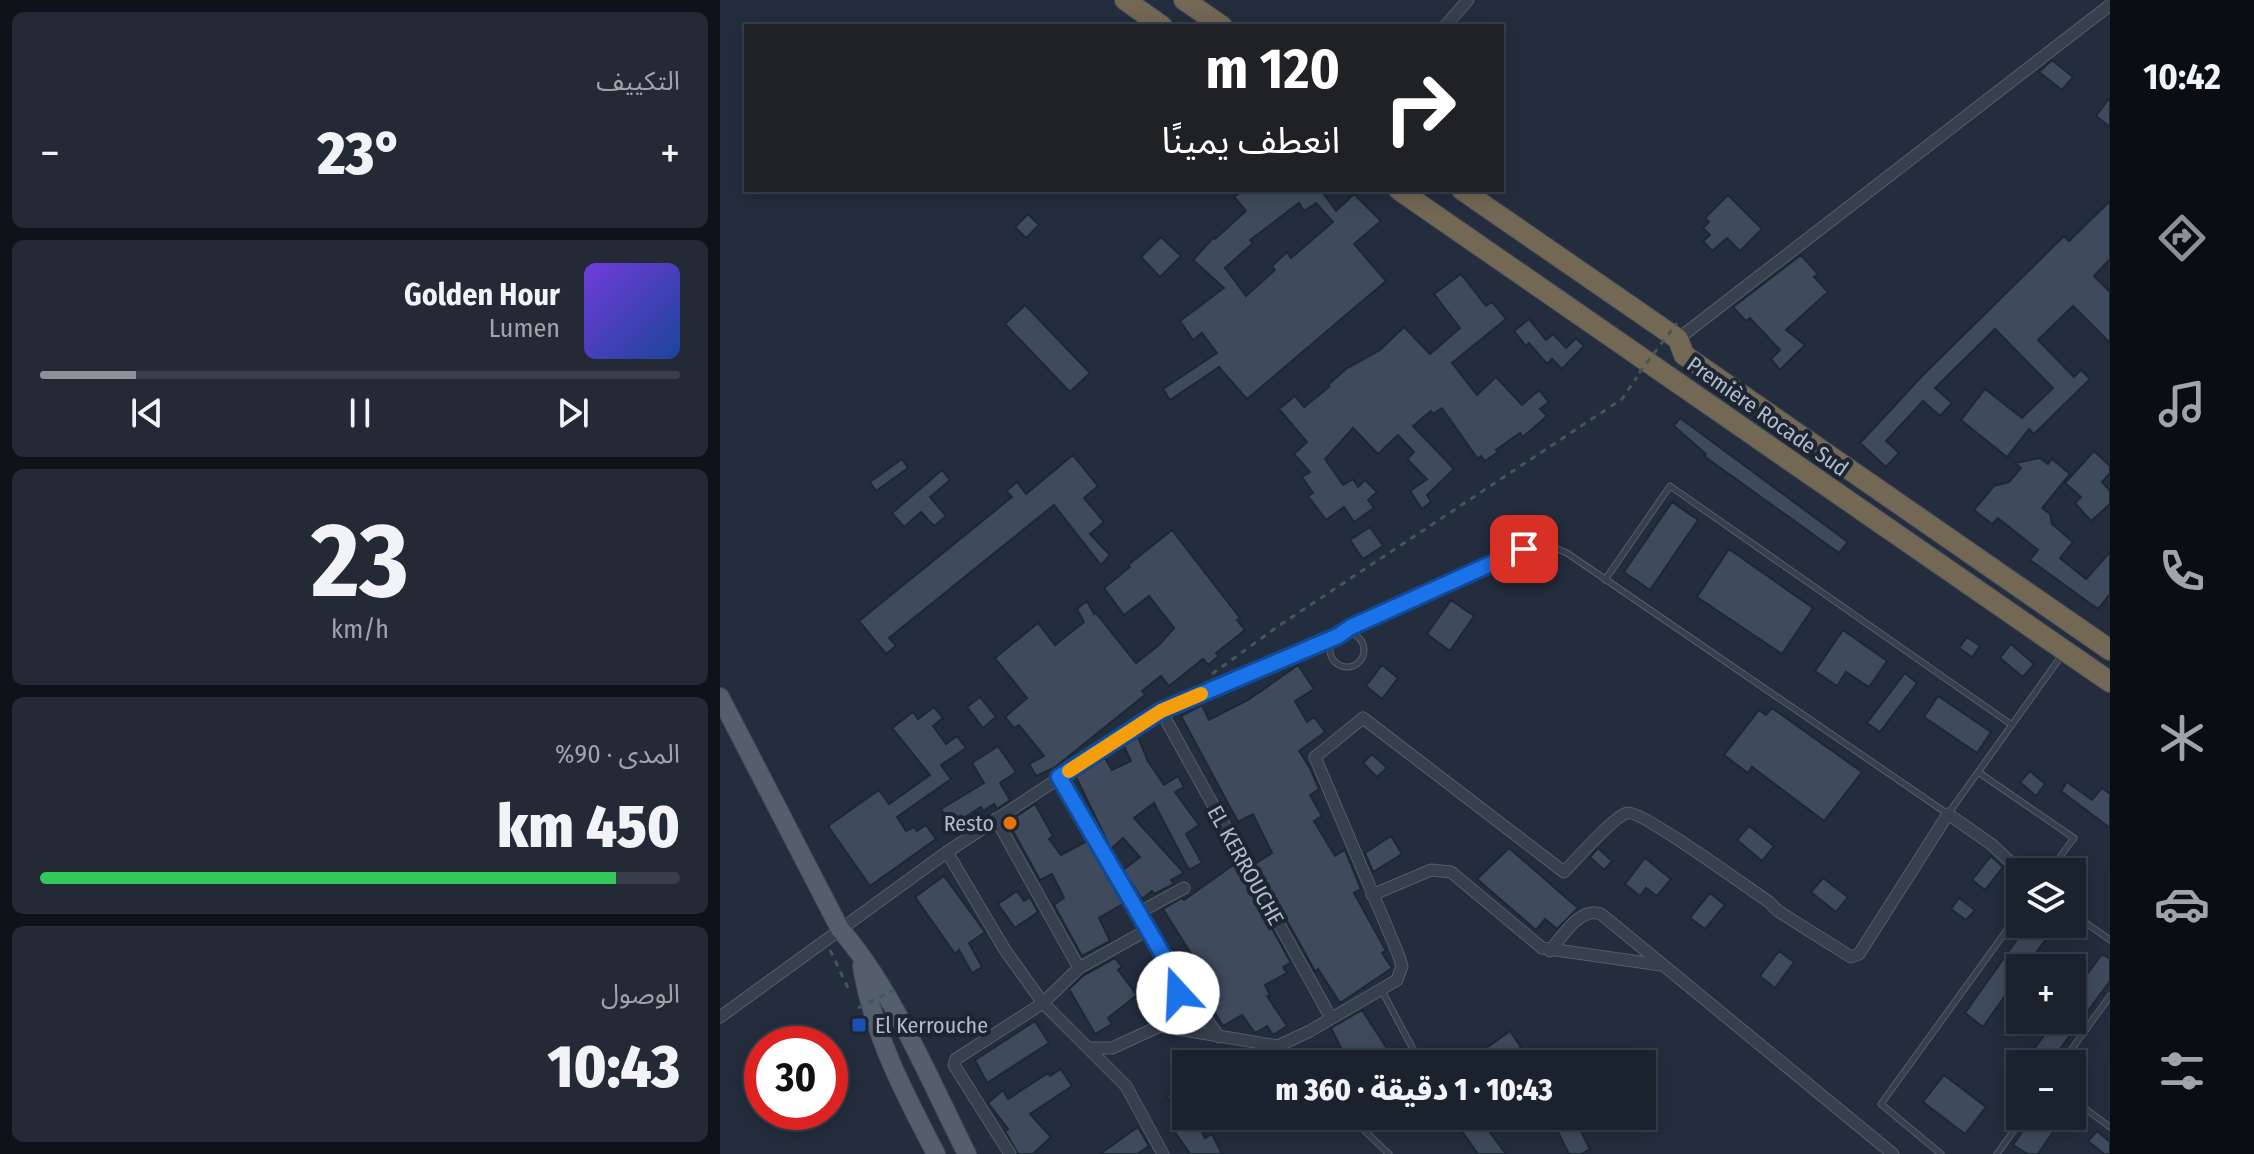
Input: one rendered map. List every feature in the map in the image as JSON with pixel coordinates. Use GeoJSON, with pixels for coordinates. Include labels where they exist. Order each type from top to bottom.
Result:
{"type":"FeatureCollection","features":[{"type":"Feature","properties":{"kind":"highway"},"geometry":{"type":"LineString","coordinates":[[1125,0],[1159,24]]}},
{"type":"Feature","properties":{"kind":"highway"},"geometry":{"type":"LineString","coordinates":[[1184,0],[1219,24]]}},
{"type":"Feature","properties":{"kind":"highway","name":"Première Rocade Sud"},"geometry":{"type":"LineString","coordinates":[[1402,192],[2110,682]]}},
{"type":"Feature","properties":{"kind":"highway","name":"Première Rocade Sud"},"geometry":{"type":"LineString","coordinates":[[1465,192],[1677,331],[1684,355],[2110,650]]}},
{"type":"Feature","properties":{"kind":"main road"},"geometry":{"type":"LineString","coordinates":[[720,697],[840,929],[859,951],[893,1009],[967,1154]]}},
{"type":"Feature","properties":{"kind":"main road"},"geometry":{"type":"LineString","coordinates":[[859,951],[878,1036],[936,1154]]}},
{"type":"Feature","properties":{"kind":"street"},"geometry":{"type":"LineString","coordinates":[[1447,24],[1468,0]]}},
{"type":"Feature","properties":{"kind":"street"},"geometry":{"type":"LineString","coordinates":[[1677,331],[2110,5]]}},
{"type":"Feature","properties":{"kind":"street"},"geometry":{"type":"LineString","coordinates":[[720,1017],[947,852],[1161,711],[1298,652]]}},
{"type":"Feature","properties":{"kind":"street","name":"EL KERROUCHE"},"geometry":{"type":"LineString","coordinates":[[1161,711],[1331,1018]]}},
{"type":"Feature","properties":{"kind":"street"},"geometry":{"type":"LineString","coordinates":[[1089,1048],[1112,1048],[1160,1026],[1278,1046],[1397,980],[1402,966],[1315,757],[1363,718],[1564,872],[1616,820],[1632,813],[1658,827],[1778,911],[1851,957],[1859,954],[1948,814],[2006,858]]}},
{"type":"Feature","properties":{"kind":"street"},"geometry":{"type":"LineString","coordinates":[[1059,777],[1173,972],[1219,1037]]}},
{"type":"Feature","properties":{"kind":"street"},"geometry":{"type":"LineString","coordinates":[[996,819],[1079,968]]}},
{"type":"Feature","properties":{"kind":"street"},"geometry":{"type":"LineString","coordinates":[[947,852],[1005,950],[1043,1003],[1126,1086],[1163,1154]]}},
{"type":"Feature","properties":{"kind":"street"},"geometry":{"type":"LineString","coordinates":[[1372,895],[1431,870],[1451,872],[1534,943],[1550,951],[1662,965]]}},
{"type":"Feature","properties":{"kind":"street"},"geometry":{"type":"LineString","coordinates":[[1140,912],[1184,888]]}},
{"type":"Feature","properties":{"kind":"street"},"geometry":{"type":"LineString","coordinates":[[1550,951],[1583,914],[1593,911],[1601,914],[1893,1154]]}},
{"type":"Feature","properties":{"kind":"street"},"geometry":{"type":"LineString","coordinates":[[1010,1154],[954,1065],[956,1059],[1043,1003],[1079,968],[1149,929]]}},
{"type":"Feature","properties":{"kind":"street"},"geometry":{"type":"LineString","coordinates":[[1160,1026],[1178,993],[1173,972]]}},
{"type":"Feature","properties":{"kind":"lane"},"geometry":{"type":"LineString","coordinates":[[1605,580],[1670,486],[2012,725]]}},
{"type":"Feature","properties":{"kind":"lane"},"geometry":{"type":"LineString","coordinates":[[1298,652],[1338,636],[1349,633],[1359,638],[1364,648],[1358,663],[1346,667],[1336,662],[1331,652],[1331,646],[1338,636],[1351,627],[1524,549],[1553,547],[1567,553],[1948,814],[2065,651]]}},
{"type":"Feature","properties":{"kind":"lane"},"geometry":{"type":"LineString","coordinates":[[1978,772],[2074,838],[2059,858]]}},
{"type":"Feature","properties":{"kind":"lane"},"geometry":{"type":"LineString","coordinates":[[2086,923],[2110,940]]}},
{"type":"Feature","properties":{"kind":"lane"},"geometry":{"type":"LineString","coordinates":[[1941,1154],[1881,1104],[2006,931]]}},
{"type":"Feature","properties":{"kind":"lane"},"geometry":{"type":"LineString","coordinates":[[1381,989],[1413,1050]]}},
{"type":"Feature","properties":{"kind":"lane"},"geometry":{"type":"LineString","coordinates":[[2071,1050],[2110,996]]}},
{"type":"Feature","properties":{"kind":"lane"},"geometry":{"type":"LineString","coordinates":[[1278,1046],[1282,1050]]}},
{"type":"Feature","properties":{"kind":"lane"},"geometry":{"type":"LineString","coordinates":[[2086,1109],[2110,1127]]}},
{"type":"Feature","properties":{"kind":"lane"},"geometry":{"type":"LineString","coordinates":[[1364,1130],[1389,1154]]}},
{"type":"Feature","properties":{"kind":"lane"},"geometry":{"type":"LineString","coordinates":[[1997,1154],[2014,1130]]}},
{"type":"Feature","properties":{"kind":"path"},"geometry":{"type":"LineString","coordinates":[[1210,675],[1277,627],[1622,399],[1639,373],[1677,331]]}},
{"type":"Feature","properties":{"kind":"path"},"geometry":{"type":"LineString","coordinates":[[825,941],[841,973]]}},
{"type":"Feature","properties":{"kind":"path"},"geometry":{"type":"LineString","coordinates":[[858,1008],[894,990]]}},
{"type":"Feature","properties":{"kind":"building"},"geometry":{"type":"Polygon","coordinates":[[[2052,60],[2073,77],[2062,90],[2039,72],[2052,60]]]}},
{"type":"Feature","properties":{"kind":"building"},"geometry":{"type":"Polygon","coordinates":[[[2110,97],[2110,127],[2096,116],[2110,97]]]}},
{"type":"Feature","properties":{"kind":"building"},"geometry":{"type":"Polygon","coordinates":[[[1240,192],[1322,192],[1336,211],[1354,194],[1381,221],[1354,244],[1386,281],[1247,399],[1219,367],[1170,400],[1163,389],[1217,353],[1202,333],[1193,340],[1180,321],[1224,288],[1193,260],[1214,237],[1246,211],[1234,197],[1240,192]],[[1299,203],[1250,240],[1253,243],[1225,268],[1246,296],[1275,270],[1272,266],[1287,252],[1291,258],[1333,222],[1316,203],[1304,211],[1299,203]]]}},
{"type":"Feature","properties":{"kind":"building"},"geometry":{"type":"Polygon","coordinates":[[[1728,195],[1762,229],[1740,251],[1727,238],[1712,251],[1703,241],[1710,235],[1703,228],[1709,222],[1705,218],[1728,195]]]}},
{"type":"Feature","properties":{"kind":"building"},"geometry":{"type":"Polygon","coordinates":[[[2110,201],[2110,259],[2094,276],[2110,292],[2110,343],[2073,306],[2038,340],[2074,377],[2081,370],[2090,379],[2034,434],[2029,429],[2007,457],[1961,420],[1985,389],[2022,418],[2053,388],[1995,329],[1935,388],[1952,403],[1940,416],[1923,401],[1886,441],[1899,453],[1886,467],[1860,443],[1923,375],[2064,236],[2069,241],[2110,201]]]}},
{"type":"Feature","properties":{"kind":"building"},"geometry":{"type":"Polygon","coordinates":[[[1028,214],[1039,225],[1026,238],[1015,227],[1028,214]]]}},
{"type":"Feature","properties":{"kind":"building"},"geometry":{"type":"Polygon","coordinates":[[[1161,237],[1181,256],[1160,277],[1141,257],[1161,237]]]}},
{"type":"Feature","properties":{"kind":"building"},"geometry":{"type":"Polygon","coordinates":[[[1801,255],[1818,274],[1814,277],[1828,292],[1786,330],[1805,345],[1780,370],[1771,359],[1780,350],[1750,318],[1746,321],[1733,307],[1801,255]]]}},
{"type":"Feature","properties":{"kind":"building"},"geometry":{"type":"Polygon","coordinates":[[[1461,274],[1486,306],[1492,302],[1506,319],[1452,363],[1477,395],[1496,377],[1522,405],[1539,390],[1549,402],[1540,409],[1547,416],[1523,437],[1520,433],[1485,461],[1481,456],[1478,459],[1442,408],[1433,414],[1431,411],[1413,426],[1454,469],[1427,495],[1431,502],[1422,509],[1410,491],[1427,479],[1407,459],[1414,452],[1398,435],[1378,454],[1353,428],[1325,459],[1343,485],[1353,479],[1358,487],[1365,480],[1377,492],[1368,500],[1374,508],[1354,522],[1344,507],[1326,520],[1308,496],[1313,493],[1302,477],[1310,472],[1294,454],[1307,442],[1279,409],[1295,396],[1304,407],[1346,369],[1380,350],[1404,327],[1430,354],[1460,328],[1434,294],[1461,274]]]}},
{"type":"Feature","properties":{"kind":"building"},"geometry":{"type":"Polygon","coordinates":[[[1025,305],[1090,373],[1070,392],[1005,324],[1025,305]]]}},
{"type":"Feature","properties":{"kind":"building"},"geometry":{"type":"Polygon","coordinates":[[[1529,319],[1546,340],[1553,334],[1566,348],[1576,338],[1584,346],[1562,369],[1552,359],[1547,364],[1514,331],[1529,319]]]}},
{"type":"Feature","properties":{"kind":"building"},"geometry":{"type":"Polygon","coordinates":[[[1680,418],[1848,542],[1839,553],[1704,456],[1706,454],[1674,426],[1680,418]]]}},
{"type":"Feature","properties":{"kind":"building"},"geometry":{"type":"Polygon","coordinates":[[[2094,451],[2110,466],[2110,473],[2102,482],[2110,491],[2110,504],[2091,521],[2075,503],[2081,497],[2065,483],[2094,451]]]}},
{"type":"Feature","properties":{"kind":"building"},"geometry":{"type":"Polygon","coordinates":[[[1073,455],[1098,486],[1084,498],[1104,522],[1090,534],[1110,555],[1101,565],[1054,505],[889,638],[896,646],[886,654],[859,621],[1012,497],[1006,491],[1017,482],[1026,494],[1073,455]]]}},
{"type":"Feature","properties":{"kind":"building"},"geometry":{"type":"Polygon","coordinates":[[[2040,458],[2048,464],[2052,459],[2070,474],[2042,508],[2050,514],[2052,524],[2073,542],[2060,558],[2086,579],[2110,552],[2110,594],[2098,609],[2030,560],[2038,550],[1998,518],[1992,524],[1974,510],[1994,486],[2009,482],[2021,468],[2015,463],[2040,458]]]}},
{"type":"Feature","properties":{"kind":"building"},"geometry":{"type":"Polygon","coordinates":[[[902,459],[908,468],[876,491],[870,482],[902,459]]]}},
{"type":"Feature","properties":{"kind":"building"},"geometry":{"type":"Polygon","coordinates":[[[942,470],[950,480],[930,497],[946,516],[934,526],[921,512],[904,527],[892,513],[942,470]]]}},
{"type":"Feature","properties":{"kind":"building"},"geometry":{"type":"Polygon","coordinates":[[[1672,502],[1698,520],[1650,590],[1624,572],[1672,502]]]}},
{"type":"Feature","properties":{"kind":"building"},"geometry":{"type":"Polygon","coordinates":[[[1370,527],[1383,546],[1363,559],[1350,540],[1370,527]]]}},
{"type":"Feature","properties":{"kind":"building"},"geometry":{"type":"Polygon","coordinates":[[[1172,530],[1240,618],[1237,620],[1245,630],[1216,653],[1219,656],[1208,665],[1203,659],[1169,686],[1161,676],[1142,691],[1145,695],[1054,768],[1036,776],[1029,764],[1044,756],[1019,725],[1014,728],[1005,717],[1027,698],[995,658],[1038,623],[1055,645],[1084,622],[1077,609],[1087,601],[1094,614],[1136,663],[1174,628],[1149,596],[1124,615],[1104,588],[1172,530]]]}},
{"type":"Feature","properties":{"kind":"building"},"geometry":{"type":"Polygon","coordinates":[[[1729,549],[1813,608],[1782,654],[1697,597],[1729,549]]]}},
{"type":"Feature","properties":{"kind":"building"},"geometry":{"type":"Polygon","coordinates":[[[1451,600],[1474,616],[1450,651],[1427,634],[1451,600]]]}},
{"type":"Feature","properties":{"kind":"building"},"geometry":{"type":"Polygon","coordinates":[[[1843,630],[1887,661],[1869,687],[1846,672],[1837,686],[1815,671],[1843,630]]]}},
{"type":"Feature","properties":{"kind":"building"},"geometry":{"type":"Polygon","coordinates":[[[1967,637],[1980,646],[1972,657],[1959,648],[1967,637]]]}},
{"type":"Feature","properties":{"kind":"building"},"geometry":{"type":"Polygon","coordinates":[[[2011,644],[2034,664],[2023,677],[2000,658],[2011,644]]]}},
{"type":"Feature","properties":{"kind":"building"},"geometry":{"type":"Polygon","coordinates":[[[1298,665],[1314,689],[1295,701],[1307,722],[1314,717],[1325,732],[1299,751],[1319,789],[1310,795],[1322,816],[1314,821],[1335,856],[1345,850],[1361,889],[1354,893],[1392,968],[1340,1003],[1318,969],[1315,971],[1255,864],[1272,853],[1253,814],[1238,822],[1181,716],[1202,705],[1209,720],[1248,700],[1298,665]]]}},
{"type":"Feature","properties":{"kind":"building"},"geometry":{"type":"Polygon","coordinates":[[[1382,665],[1398,678],[1382,699],[1366,686],[1382,665]]]}},
{"type":"Feature","properties":{"kind":"building"},"geometry":{"type":"Polygon","coordinates":[[[1905,673],[1917,683],[1880,732],[1867,723],[1905,673]]]}},
{"type":"Feature","properties":{"kind":"building"},"geometry":{"type":"Polygon","coordinates":[[[1938,696],[1991,732],[1977,753],[1924,717],[1938,696]]]}},
{"type":"Feature","properties":{"kind":"building"},"geometry":{"type":"Polygon","coordinates":[[[980,697],[996,717],[983,728],[967,707],[980,697]]]}},
{"type":"Feature","properties":{"kind":"building"},"geometry":{"type":"Polygon","coordinates":[[[934,707],[943,718],[933,726],[946,744],[957,736],[966,748],[941,765],[951,779],[897,817],[906,831],[914,827],[917,831],[926,825],[936,839],[870,886],[828,826],[879,790],[889,804],[930,775],[892,728],[913,712],[918,719],[934,707]]]}},
{"type":"Feature","properties":{"kind":"building"},"geometry":{"type":"Polygon","coordinates":[[[1772,708],[1862,772],[1824,821],[1752,767],[1748,773],[1724,755],[1759,710],[1766,715],[1772,708]]]}},
{"type":"Feature","properties":{"kind":"building"},"geometry":{"type":"Polygon","coordinates":[[[1138,737],[1148,761],[1164,785],[1178,776],[1184,787],[1175,792],[1199,825],[1186,834],[1202,863],[1189,870],[1154,803],[1134,818],[1184,873],[1171,880],[1174,884],[1154,894],[1152,891],[1142,899],[1123,870],[1140,857],[1123,838],[1111,849],[1076,777],[1105,758],[1112,770],[1131,761],[1124,746],[1138,737]]]}},
{"type":"Feature","properties":{"kind":"building"},"geometry":{"type":"Polygon","coordinates":[[[998,746],[1016,772],[1000,783],[1010,800],[997,809],[994,804],[983,811],[981,807],[951,826],[941,809],[984,783],[972,763],[998,746]]]}},
{"type":"Feature","properties":{"kind":"building"},"geometry":{"type":"Polygon","coordinates":[[[1372,754],[1387,768],[1377,777],[1363,763],[1372,754]]]}},
{"type":"Feature","properties":{"kind":"building"},"geometry":{"type":"Polygon","coordinates":[[[2030,771],[2045,784],[2036,796],[2020,782],[2030,771]]]}},
{"type":"Feature","properties":{"kind":"building"},"geometry":{"type":"Polygon","coordinates":[[[2067,782],[2092,800],[2102,788],[2110,794],[2110,828],[2061,791],[2067,782]]]}},
{"type":"Feature","properties":{"kind":"building"},"geometry":{"type":"Polygon","coordinates":[[[1035,804],[1053,836],[1049,839],[1061,855],[1087,841],[1123,904],[1099,918],[1110,941],[1082,956],[1054,905],[1064,898],[1052,874],[1040,880],[1008,822],[1035,804]]]}},
{"type":"Feature","properties":{"kind":"building"},"geometry":{"type":"Polygon","coordinates":[[[1749,826],[1774,846],[1762,861],[1737,840],[1749,826]]]}},
{"type":"Feature","properties":{"kind":"building"},"geometry":{"type":"Polygon","coordinates":[[[1391,836],[1402,854],[1373,872],[1365,853],[1391,836]]]}},
{"type":"Feature","properties":{"kind":"building"},"geometry":{"type":"Polygon","coordinates":[[[1509,848],[1578,908],[1557,929],[1545,919],[1536,930],[1477,879],[1509,848]]]}},
{"type":"Feature","properties":{"kind":"building"},"geometry":{"type":"Polygon","coordinates":[[[1598,848],[1612,861],[1604,870],[1590,857],[1598,848]]]}},
{"type":"Feature","properties":{"kind":"building"},"geometry":{"type":"Polygon","coordinates":[[[1991,856],[2003,867],[1985,890],[1972,880],[1991,856]]]}},
{"type":"Feature","properties":{"kind":"building"},"geometry":{"type":"Polygon","coordinates":[[[1645,858],[1671,879],[1657,896],[1646,888],[1640,896],[1625,884],[1645,858]]]}},
{"type":"Feature","properties":{"kind":"building"},"geometry":{"type":"Polygon","coordinates":[[[1236,863],[1291,963],[1283,967],[1287,973],[1265,985],[1270,995],[1267,996],[1287,1026],[1273,1035],[1267,1026],[1255,1033],[1242,1015],[1223,1026],[1194,979],[1203,973],[1163,909],[1182,898],[1184,900],[1236,863]]]}},
{"type":"Feature","properties":{"kind":"building"},"geometry":{"type":"Polygon","coordinates":[[[944,876],[985,932],[969,943],[982,967],[972,973],[959,950],[955,954],[915,897],[944,876]]]}},
{"type":"Feature","properties":{"kind":"building"},"geometry":{"type":"Polygon","coordinates":[[[1823,878],[1848,897],[1836,912],[1811,892],[1823,878]]]}},
{"type":"Feature","properties":{"kind":"building"},"geometry":{"type":"Polygon","coordinates":[[[1017,891],[1024,901],[1030,897],[1038,912],[1015,928],[998,904],[1017,891]]]}},
{"type":"Feature","properties":{"kind":"building"},"geometry":{"type":"Polygon","coordinates":[[[1710,893],[1725,905],[1705,929],[1690,918],[1710,893]]]}},
{"type":"Feature","properties":{"kind":"building"},"geometry":{"type":"Polygon","coordinates":[[[1959,898],[1975,910],[1966,920],[1951,909],[1959,898]]]}},
{"type":"Feature","properties":{"kind":"building"},"geometry":{"type":"Polygon","coordinates":[[[2018,938],[2047,938],[2035,954],[2007,954],[2018,938]]]}},
{"type":"Feature","properties":{"kind":"building"},"geometry":{"type":"Polygon","coordinates":[[[1779,951],[1794,962],[1775,988],[1760,976],[1779,951]]]}},
{"type":"Feature","properties":{"kind":"building"},"geometry":{"type":"Polygon","coordinates":[[[2102,954],[2110,959],[2110,981],[2086,1014],[2086,976],[2102,954]]]}},
{"type":"Feature","properties":{"kind":"building"},"geometry":{"type":"Polygon","coordinates":[[[2006,955],[2006,994],[1983,1027],[1965,1013],[2006,955]]]}},
{"type":"Feature","properties":{"kind":"building"},"geometry":{"type":"Polygon","coordinates":[[[1115,958],[1122,967],[1118,970],[1137,995],[1108,1018],[1112,1024],[1095,1034],[1069,989],[1084,975],[1115,958]]]}},
{"type":"Feature","properties":{"kind":"building"},"geometry":{"type":"Polygon","coordinates":[[[1362,1010],[1387,1050],[1342,1050],[1331,1028],[1362,1010]]]}},
{"type":"Feature","properties":{"kind":"building"},"geometry":{"type":"Polygon","coordinates":[[[1035,1021],[1049,1043],[987,1083],[975,1060],[1035,1021]]]}},
{"type":"Feature","properties":{"kind":"building"},"geometry":{"type":"Polygon","coordinates":[[[1510,1031],[1521,1047],[1517,1050],[1484,1050],[1510,1031]]]}},
{"type":"Feature","properties":{"kind":"building"},"geometry":{"type":"Polygon","coordinates":[[[2045,1034],[2071,1034],[2059,1050],[2033,1050],[2045,1034]]]}},
{"type":"Feature","properties":{"kind":"building"},"geometry":{"type":"Polygon","coordinates":[[[1061,1069],[1072,1086],[1030,1114],[1051,1137],[1033,1154],[1018,1154],[1005,1131],[1008,1129],[988,1103],[1003,1090],[1008,1099],[1048,1073],[1050,1076],[1061,1069]]]}},
{"type":"Feature","properties":{"kind":"building"},"geometry":{"type":"Polygon","coordinates":[[[1944,1075],[1986,1107],[1965,1134],[1923,1102],[1944,1075]]]}},
{"type":"Feature","properties":{"kind":"building"},"geometry":{"type":"Polygon","coordinates":[[[1138,1127],[1149,1146],[1137,1154],[1100,1154],[1138,1127]]]}},
{"type":"Feature","properties":{"kind":"building"},"geometry":{"type":"Polygon","coordinates":[[[1201,1130],[1205,1138],[1212,1134],[1222,1154],[1190,1154],[1175,1132],[1201,1130]]]}},
{"type":"Feature","properties":{"kind":"building"},"geometry":{"type":"Polygon","coordinates":[[[1461,1130],[1488,1130],[1506,1154],[1478,1154],[1461,1130]]]}},
{"type":"Feature","properties":{"kind":"building"},"geometry":{"type":"Polygon","coordinates":[[[1557,1130],[1580,1130],[1590,1149],[1581,1154],[1569,1154],[1557,1130]]]}},
{"type":"Feature","properties":{"kind":"building"},"geometry":{"type":"Polygon","coordinates":[[[2023,1130],[2053,1132],[2038,1154],[2028,1154],[2013,1145],[2023,1130]]]}},
{"type":"Feature","properties":{"kind":"building"},"geometry":{"type":"Polygon","coordinates":[[[2097,1131],[2110,1142],[2110,1154],[2104,1154],[2088,1141],[2097,1131]]]}},
{"type":"Feature","properties":{"kind":"slow traffic"},"geometry":{"type":"LineString","coordinates":[[1069,771],[1161,711],[1201,694]]}},
{"type":"Feature","properties":{"kind":"place","name":"Resto"},"geometry":{"type":"Point","coordinates":[1010,823]}},
{"type":"Feature","properties":{"kind":"place","name":"El Kerrouche"},"geometry":{"type":"Point","coordinates":[859,1025]}},
{"type":"Feature","properties":{"kind":"route"},"geometry":{"type":"LineString","coordinates":[[1178,993],[1173,972],[1140,912],[1059,777],[1161,711],[1338,636],[1351,627],[1524,549]]}}]}
